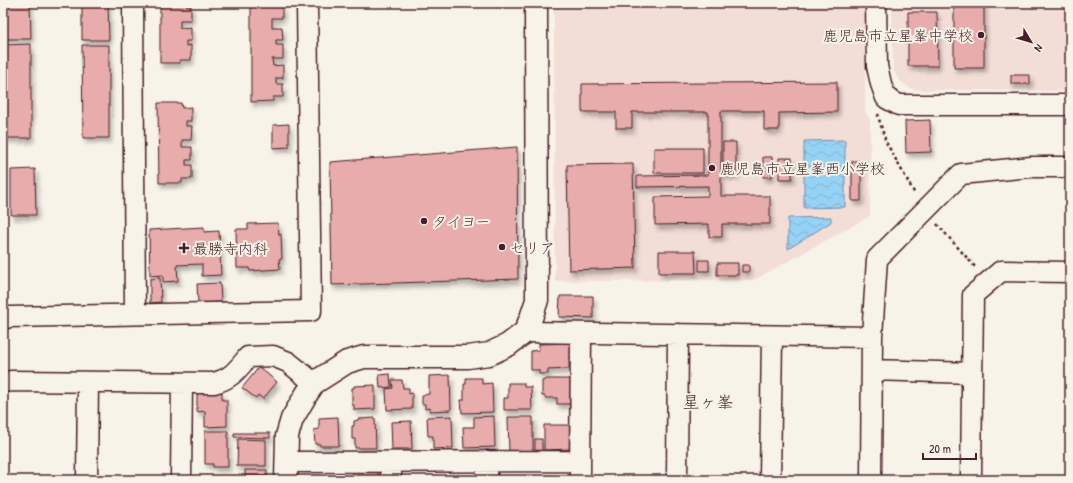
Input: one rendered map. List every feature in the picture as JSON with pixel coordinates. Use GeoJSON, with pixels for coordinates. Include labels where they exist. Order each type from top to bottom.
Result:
{"type":"FeatureCollection","features":[{"type":"Feature","properties":{"kind":"street"},"geometry":{"type":"LineString","coordinates":[[133,3],[135,314]]}},
{"type":"Feature","properties":{"kind":"street"},"geometry":{"type":"LineString","coordinates":[[3,319],[9,317],[311,311],[307,3]]}},
{"type":"Feature","properties":{"kind":"street"},"geometry":{"type":"LineString","coordinates":[[536,3],[537,300],[532,318],[525,332],[508,345],[489,354],[468,357],[364,357],[347,362],[314,383],[292,419],[287,436],[286,471],[580,471],[581,333]]}},
{"type":"Feature","properties":{"kind":"street"},"geometry":{"type":"LineString","coordinates":[[876,3],[877,66],[881,84],[886,98],[899,105],[1070,105]]}},
{"type":"Feature","properties":{"kind":"street"},"geometry":{"type":"LineString","coordinates":[[871,480],[872,337],[877,259],[961,174],[1031,167],[1070,167]]}},
{"type":"Feature","properties":{"kind":"street"},"geometry":{"type":"LineString","coordinates":[[972,480],[973,295],[1001,271],[1070,272]]}},
{"type":"Feature","properties":{"kind":"street"},"geometry":{"type":"LineString","coordinates":[[525,332],[872,337]]}},
{"type":"Feature","properties":{"kind":"street"},"geometry":{"type":"LineString","coordinates":[[677,480],[678,334]]}},
{"type":"Feature","properties":{"kind":"street"},"geometry":{"type":"LineString","coordinates":[[770,480],[772,336]]}},
{"type":"Feature","properties":{"kind":"street"},"geometry":{"type":"LineString","coordinates":[[3,382],[12,380],[214,383],[224,381],[233,375],[248,357],[273,356],[288,362],[314,383]]}},
{"type":"Feature","properties":{"kind":"street"},"geometry":{"type":"LineString","coordinates":[[872,370],[972,373]]}},
{"type":"Feature","properties":{"kind":"street"},"geometry":{"type":"LineString","coordinates":[[87,480],[88,382]]}},
{"type":"Feature","properties":{"kind":"street"},"geometry":{"type":"LineString","coordinates":[[181,480],[182,383]]}},
{"type":"Feature","properties":{"kind":"path"},"geometry":{"type":"LineString","coordinates":[[886,98],[878,116],[886,142],[925,211],[988,282]]}},
{"type":"Feature","properties":{"kind":"shaded area","name":"鹿児島市立星峯西小学校"},"geometry":{"type":"Polygon","coordinates":[[[554,3],[865,3],[865,111],[870,120],[870,216],[754,280],[555,281],[554,3]]]}},
{"type":"Feature","properties":{"kind":"shaded area","name":"鹿児島市立星峯中学校"},"geometry":{"type":"Polygon","coordinates":[[[892,3],[1070,3],[1070,91],[916,90],[908,87],[897,78],[893,68],[892,3]]]}},
{"type":"Feature","properties":{"kind":"water"},"geometry":{"type":"Polygon","coordinates":[[[845,140],[845,207],[804,208],[804,141],[845,140]]]}},
{"type":"Feature","properties":{"kind":"water"},"geometry":{"type":"Polygon","coordinates":[[[831,217],[831,222],[788,249],[788,218],[831,217]]]}},
{"type":"Feature","properties":{"kind":"building"},"geometry":{"type":"Polygon","coordinates":[[[3,3],[30,3],[31,39],[4,39],[3,3]]]}},
{"type":"Feature","properties":{"kind":"building"},"geometry":{"type":"Polygon","coordinates":[[[82,3],[108,3],[109,40],[82,40],[82,3]]]}},
{"type":"Feature","properties":{"kind":"building"},"geometry":{"type":"Polygon","coordinates":[[[160,3],[186,3],[186,6],[191,6],[191,20],[180,20],[180,28],[191,27],[191,41],[186,41],[186,46],[191,45],[191,60],[180,60],[180,63],[160,63],[160,3]]]}},
{"type":"Feature","properties":{"kind":"building"},"geometry":{"type":"Polygon","coordinates":[[[251,3],[276,3],[276,7],[282,7],[282,18],[272,18],[272,27],[282,27],[283,40],[276,40],[276,45],[283,45],[283,59],[272,59],[273,66],[283,65],[283,78],[276,78],[276,84],[283,84],[283,97],[273,97],[273,101],[251,102],[251,3]]]}},
{"type":"Feature","properties":{"kind":"building"},"geometry":{"type":"Polygon","coordinates":[[[954,3],[984,3],[984,68],[954,68],[954,3]]]}},
{"type":"Feature","properties":{"kind":"building"},"geometry":{"type":"Polygon","coordinates":[[[908,12],[937,12],[938,66],[908,66],[908,12]]]}},
{"type":"Feature","properties":{"kind":"building"},"geometry":{"type":"Polygon","coordinates":[[[31,44],[31,138],[5,138],[4,45],[31,44]]]}},
{"type":"Feature","properties":{"kind":"building"},"geometry":{"type":"Polygon","coordinates":[[[82,45],[109,45],[109,138],[83,138],[82,45]]]}},
{"type":"Feature","properties":{"kind":"building"},"geometry":{"type":"Polygon","coordinates":[[[1011,75],[1030,75],[1030,84],[1011,84],[1011,75]]]}},
{"type":"Feature","properties":{"kind":"building"},"geometry":{"type":"Polygon","coordinates":[[[837,82],[837,112],[779,113],[779,130],[764,130],[764,111],[721,111],[721,196],[770,196],[770,224],[722,224],[722,237],[709,237],[709,224],[655,225],[655,197],[708,196],[708,186],[637,187],[637,176],[708,175],[708,112],[632,112],[632,128],[616,128],[616,112],[582,112],[582,84],[837,82]]]}},
{"type":"Feature","properties":{"kind":"building"},"geometry":{"type":"Polygon","coordinates":[[[158,103],[181,103],[182,108],[191,107],[191,121],[186,121],[186,126],[192,126],[191,140],[182,140],[182,147],[192,147],[192,160],[186,160],[186,165],[192,165],[192,179],[182,179],[182,183],[159,183],[158,103]]]}},
{"type":"Feature","properties":{"kind":"building"},"geometry":{"type":"Polygon","coordinates":[[[930,120],[931,152],[906,153],[905,121],[930,120]]]}},
{"type":"Feature","properties":{"kind":"building"},"geometry":{"type":"Polygon","coordinates":[[[289,124],[289,147],[273,148],[273,125],[289,124]]]}},
{"type":"Feature","properties":{"kind":"building"},"geometry":{"type":"Polygon","coordinates":[[[723,142],[736,142],[736,175],[723,175],[723,142]]]}},
{"type":"Feature","properties":{"kind":"building","name":"タイヨー"},"geometry":{"type":"Polygon","coordinates":[[[517,147],[518,279],[332,285],[330,162],[517,147]]]}},
{"type":"Feature","properties":{"kind":"building"},"geometry":{"type":"Polygon","coordinates":[[[654,148],[703,148],[703,173],[654,173],[654,148]]]}},
{"type":"Feature","properties":{"kind":"building"},"geometry":{"type":"Polygon","coordinates":[[[763,157],[772,157],[772,177],[763,177],[763,157]]]}},
{"type":"Feature","properties":{"kind":"building"},"geometry":{"type":"Polygon","coordinates":[[[779,158],[792,158],[792,179],[779,179],[779,158]]]}},
{"type":"Feature","properties":{"kind":"building"},"geometry":{"type":"Polygon","coordinates":[[[852,161],[861,161],[861,201],[852,201],[852,161]]]}},
{"type":"Feature","properties":{"kind":"building"},"geometry":{"type":"Polygon","coordinates":[[[633,164],[635,268],[569,270],[567,165],[633,164]]]}},
{"type":"Feature","properties":{"kind":"building"},"geometry":{"type":"Polygon","coordinates":[[[35,169],[36,215],[11,215],[11,170],[35,169]]]}},
{"type":"Feature","properties":{"kind":"building"},"geometry":{"type":"Polygon","coordinates":[[[278,223],[279,235],[281,234],[282,259],[279,259],[280,269],[250,271],[249,268],[237,268],[236,229],[248,229],[248,224],[278,223]]]}},
{"type":"Feature","properties":{"kind":"building","name":"最勝寺内科"},"geometry":{"type":"Polygon","coordinates":[[[204,227],[204,232],[219,231],[221,275],[202,276],[202,264],[177,265],[178,281],[163,282],[163,275],[150,276],[149,230],[204,227]]]}},
{"type":"Feature","properties":{"kind":"building"},"geometry":{"type":"Polygon","coordinates":[[[659,251],[695,251],[696,273],[659,273],[659,251]]]}},
{"type":"Feature","properties":{"kind":"building"},"geometry":{"type":"Polygon","coordinates":[[[699,260],[709,260],[709,271],[699,271],[699,260]]]}},
{"type":"Feature","properties":{"kind":"building"},"geometry":{"type":"Polygon","coordinates":[[[717,263],[738,263],[738,275],[717,275],[717,263]]]}},
{"type":"Feature","properties":{"kind":"building"},"geometry":{"type":"Polygon","coordinates":[[[742,265],[749,265],[749,272],[742,272],[742,265]]]}},
{"type":"Feature","properties":{"kind":"building"},"geometry":{"type":"Polygon","coordinates":[[[160,278],[161,302],[150,303],[150,279],[160,278]]]}},
{"type":"Feature","properties":{"kind":"building"},"geometry":{"type":"Polygon","coordinates":[[[220,283],[221,302],[198,303],[197,284],[220,283]]]}},
{"type":"Feature","properties":{"kind":"building"},"geometry":{"type":"Polygon","coordinates":[[[560,296],[593,296],[593,318],[559,317],[560,296]]]}},
{"type":"Feature","properties":{"kind":"building"},"geometry":{"type":"Polygon","coordinates":[[[572,343],[572,358],[569,358],[569,369],[548,370],[548,374],[539,374],[539,370],[531,370],[531,351],[539,350],[539,344],[572,343]]]}},
{"type":"Feature","properties":{"kind":"building"},"geometry":{"type":"Polygon","coordinates":[[[259,367],[277,382],[263,399],[258,395],[256,398],[242,388],[259,367]]]}},
{"type":"Feature","properties":{"kind":"building"},"geometry":{"type":"Polygon","coordinates":[[[390,374],[391,387],[380,388],[379,375],[390,374]]]}},
{"type":"Feature","properties":{"kind":"building"},"geometry":{"type":"Polygon","coordinates":[[[450,375],[451,410],[430,411],[430,408],[425,409],[425,404],[422,404],[422,395],[429,394],[429,376],[450,375]]]}},
{"type":"Feature","properties":{"kind":"building"},"geometry":{"type":"Polygon","coordinates":[[[466,378],[482,378],[482,384],[492,383],[493,412],[462,413],[461,400],[464,400],[464,384],[466,384],[466,378]]]}},
{"type":"Feature","properties":{"kind":"building"},"geometry":{"type":"Polygon","coordinates":[[[545,379],[572,379],[572,404],[557,404],[557,398],[545,398],[545,396],[542,396],[542,381],[545,379]]]}},
{"type":"Feature","properties":{"kind":"building"},"geometry":{"type":"Polygon","coordinates":[[[392,380],[402,380],[403,388],[409,388],[409,394],[412,393],[412,409],[387,410],[386,389],[393,388],[392,380]]]}},
{"type":"Feature","properties":{"kind":"building"},"geometry":{"type":"Polygon","coordinates":[[[508,383],[524,383],[524,387],[531,387],[532,410],[504,410],[504,398],[508,398],[508,383]]]}},
{"type":"Feature","properties":{"kind":"building"},"geometry":{"type":"Polygon","coordinates":[[[375,385],[375,409],[354,410],[354,405],[352,405],[352,388],[354,388],[354,386],[375,385]]]}},
{"type":"Feature","properties":{"kind":"building"},"geometry":{"type":"Polygon","coordinates":[[[197,392],[222,392],[222,400],[227,400],[227,426],[205,427],[205,411],[197,412],[197,392]]]}},
{"type":"Feature","properties":{"kind":"building"},"geometry":{"type":"Polygon","coordinates":[[[452,416],[453,448],[433,449],[433,436],[428,436],[427,417],[452,416]]]}},
{"type":"Feature","properties":{"kind":"building"},"geometry":{"type":"Polygon","coordinates":[[[494,416],[495,447],[464,448],[463,427],[474,427],[474,417],[494,416]]]}},
{"type":"Feature","properties":{"kind":"building"},"geometry":{"type":"Polygon","coordinates":[[[338,417],[339,446],[320,446],[320,444],[315,444],[314,430],[319,429],[319,418],[338,417]]]}},
{"type":"Feature","properties":{"kind":"building"},"geometry":{"type":"Polygon","coordinates":[[[508,417],[533,417],[533,451],[509,452],[508,417]]]}},
{"type":"Feature","properties":{"kind":"building"},"geometry":{"type":"Polygon","coordinates":[[[375,418],[376,448],[355,448],[355,439],[352,439],[352,426],[354,426],[354,421],[358,419],[375,418]]]}},
{"type":"Feature","properties":{"kind":"building"},"geometry":{"type":"Polygon","coordinates":[[[411,421],[412,449],[392,449],[391,422],[411,421]]]}},
{"type":"Feature","properties":{"kind":"building"},"geometry":{"type":"Polygon","coordinates":[[[544,425],[571,425],[571,449],[544,450],[544,425]]]}},
{"type":"Feature","properties":{"kind":"building"},"geometry":{"type":"Polygon","coordinates":[[[205,431],[228,431],[228,467],[213,467],[213,464],[205,464],[205,431]]]}},
{"type":"Feature","properties":{"kind":"building"},"geometry":{"type":"Polygon","coordinates":[[[234,433],[270,433],[270,438],[234,437],[234,433]]]}},
{"type":"Feature","properties":{"kind":"building"},"geometry":{"type":"Polygon","coordinates":[[[238,439],[266,440],[266,466],[237,466],[238,439]]]}},
{"type":"Feature","properties":{"kind":"building"},"geometry":{"type":"Polygon","coordinates":[[[535,439],[542,439],[542,453],[535,453],[535,439]]]}},
{"type":"Feature","properties":{"kind":"building"},"geometry":{"type":"Polygon","coordinates":[[[378,469],[378,480],[353,480],[353,470],[378,469]]]}},
{"type":"Feature","properties":{"kind":"building"},"geometry":{"type":"Polygon","coordinates":[[[245,470],[267,470],[267,476],[245,476],[245,470]]]}},
{"type":"Feature","properties":{"kind":"building"},"geometry":{"type":"Polygon","coordinates":[[[244,477],[265,477],[265,480],[244,480],[244,477]]]}},
{"type":"Feature","properties":{"kind":"building"},"geometry":{"type":"Polygon","coordinates":[[[320,477],[341,477],[341,480],[320,480],[320,477]]]}},
{"type":"Feature","properties":{"kind":"place","name":"鹿児島市立星峯中学校"},"geometry":{"type":"Point","coordinates":[981,35]}},
{"type":"Feature","properties":{"kind":"place","name":"鹿児島市立星峯西小学校"},"geometry":{"type":"Point","coordinates":[712,168]}},
{"type":"Feature","properties":{"kind":"place","name":"タイヨー"},"geometry":{"type":"Point","coordinates":[424,221]}},
{"type":"Feature","properties":{"kind":"place","name":"セリア"},"geometry":{"type":"Point","coordinates":[502,247]}},
{"type":"Feature","properties":{"kind":"place","name":"最勝寺内科"},"geometry":{"type":"Point","coordinates":[184,248]}},
{"type":"Feature","properties":{"kind":"district","name":"星ヶ峯"},"geometry":{"type":"Point","coordinates":[708,401]}}]}
